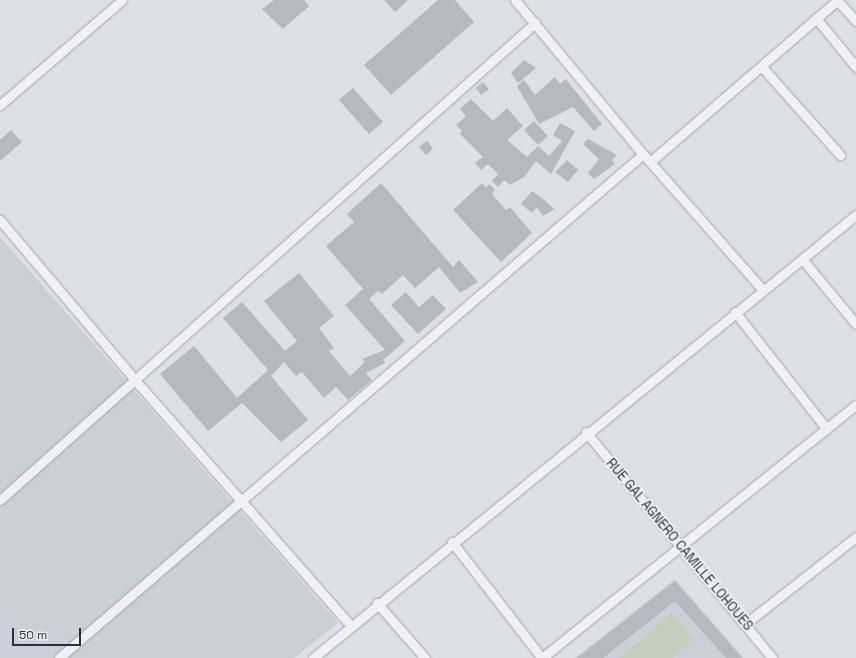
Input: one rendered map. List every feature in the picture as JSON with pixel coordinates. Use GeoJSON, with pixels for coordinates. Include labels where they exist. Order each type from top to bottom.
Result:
{"type":"FeatureCollection","features":[{"type":"Feature","properties":{"kind":"street"},"geometry":{"type":"LineString","coordinates":[[0,105],[122,0]]}},
{"type":"Feature","properties":{"kind":"street"},"geometry":{"type":"LineString","coordinates":[[516,0],[643,154],[764,290]]}},
{"type":"Feature","properties":{"kind":"street"},"geometry":{"type":"LineString","coordinates":[[650,162],[762,67],[837,0],[856,21]]}},
{"type":"Feature","properties":{"kind":"street"},"geometry":{"type":"LineString","coordinates":[[816,18],[856,68]]}},
{"type":"Feature","properties":{"kind":"street"},"geometry":{"type":"LineString","coordinates":[[0,500],[535,23]]}},
{"type":"Feature","properties":{"kind":"street"},"geometry":{"type":"LineString","coordinates":[[762,67],[840,155]]}},
{"type":"Feature","properties":{"kind":"street"},"geometry":{"type":"LineString","coordinates":[[59,658],[240,501],[374,390],[643,154]]}},
{"type":"Feature","properties":{"kind":"street"},"geometry":{"type":"LineString","coordinates":[[313,658],[350,624],[735,312],[803,260],[856,215]]}},
{"type":"Feature","properties":{"kind":"street"},"geometry":{"type":"LineString","coordinates":[[0,220],[135,380],[240,501],[350,624]]}},
{"type":"Feature","properties":{"kind":"street"},"geometry":{"type":"LineString","coordinates":[[803,260],[856,324]]}},
{"type":"Feature","properties":{"kind":"street"},"geometry":{"type":"LineString","coordinates":[[735,312],[826,428]]}},
{"type":"Feature","properties":{"kind":"street"},"geometry":{"type":"LineString","coordinates":[[452,542],[542,658],[553,655],[681,546],[826,428],[856,406]]}},
{"type":"Feature","properties":{"kind":"street","name":"RUE GAL AGNERO CAMILLE LOHOUES"},"geometry":{"type":"LineString","coordinates":[[586,432],[772,658]]}},
{"type":"Feature","properties":{"kind":"street"},"geometry":{"type":"LineString","coordinates":[[745,624],[856,537]]}},
{"type":"Feature","properties":{"kind":"street"},"geometry":{"type":"LineString","coordinates":[[377,603],[425,658]]}},
{"type":"Feature","properties":{"kind":"shaded area"},"geometry":{"type":"Polygon","coordinates":[[[0,237],[338,623],[294,658],[0,658],[0,237]]]}},
{"type":"Feature","properties":{"kind":"shaded area"},"geometry":{"type":"Polygon","coordinates":[[[675,579],[744,658],[575,658],[675,579]]]}},
{"type":"Feature","properties":{"kind":"green space"},"geometry":{"type":"Polygon","coordinates":[[[671,613],[694,639],[672,658],[620,658],[671,613]]]}},
{"type":"Feature","properties":{"kind":"building"},"geometry":{"type":"Polygon","coordinates":[[[274,0],[304,0],[309,6],[283,29],[262,9],[274,0]]]}},
{"type":"Feature","properties":{"kind":"building"},"geometry":{"type":"Polygon","coordinates":[[[384,0],[408,0],[395,12],[384,0]]]}},
{"type":"Feature","properties":{"kind":"building"},"geometry":{"type":"Polygon","coordinates":[[[438,0],[455,0],[474,22],[391,95],[364,65],[438,0]]]}},
{"type":"Feature","properties":{"kind":"building"},"geometry":{"type":"Polygon","coordinates":[[[524,60],[536,68],[518,83],[511,73],[524,60]]]}},
{"type":"Feature","properties":{"kind":"building"},"geometry":{"type":"Polygon","coordinates":[[[555,77],[560,84],[566,79],[602,124],[594,131],[573,107],[539,124],[517,86],[524,80],[535,95],[555,77]]]}},
{"type":"Feature","properties":{"kind":"building"},"geometry":{"type":"Polygon","coordinates":[[[483,82],[489,89],[481,95],[476,88],[483,82]]]}},
{"type":"Feature","properties":{"kind":"building"},"geometry":{"type":"Polygon","coordinates":[[[353,88],[383,122],[369,134],[339,100],[353,88]]]}},
{"type":"Feature","properties":{"kind":"building"},"geometry":{"type":"Polygon","coordinates":[[[471,99],[493,121],[507,108],[523,126],[507,140],[527,157],[538,146],[549,156],[562,141],[553,135],[560,123],[575,131],[551,174],[536,161],[524,177],[510,185],[504,180],[498,187],[492,181],[498,174],[488,164],[481,170],[475,163],[483,157],[460,134],[462,131],[456,125],[466,116],[460,109],[471,99]]]}},
{"type":"Feature","properties":{"kind":"building"},"geometry":{"type":"Polygon","coordinates":[[[534,121],[548,136],[538,145],[524,130],[534,121]]]}},
{"type":"Feature","properties":{"kind":"building"},"geometry":{"type":"Polygon","coordinates":[[[11,130],[22,142],[0,161],[0,140],[11,130]]]}},
{"type":"Feature","properties":{"kind":"building"},"geometry":{"type":"Polygon","coordinates":[[[588,139],[617,155],[612,160],[615,164],[594,179],[588,173],[599,159],[583,144],[588,139]]]}},
{"type":"Feature","properties":{"kind":"building"},"geometry":{"type":"Polygon","coordinates":[[[427,141],[433,149],[426,155],[419,147],[427,141]]]}},
{"type":"Feature","properties":{"kind":"building"},"geometry":{"type":"Polygon","coordinates":[[[567,160],[578,170],[568,182],[555,172],[567,160]]]}},
{"type":"Feature","properties":{"kind":"building"},"geometry":{"type":"Polygon","coordinates":[[[381,183],[453,267],[459,260],[478,282],[460,293],[439,267],[415,288],[403,275],[382,294],[378,291],[369,299],[405,341],[383,360],[385,363],[366,373],[372,380],[348,400],[336,387],[324,398],[302,372],[296,376],[284,362],[271,376],[308,420],[281,442],[242,403],[208,431],[160,374],[194,346],[237,398],[268,370],[223,318],[242,302],[285,351],[297,341],[264,301],[299,273],[334,316],[319,328],[334,348],[329,351],[350,376],[365,362],[362,359],[385,350],[345,305],[363,289],[326,246],[354,222],[347,214],[381,183]]]}},
{"type":"Feature","properties":{"kind":"building"},"geometry":{"type":"Polygon","coordinates":[[[482,183],[486,188],[489,184],[495,190],[492,194],[506,210],[510,207],[532,233],[501,262],[453,210],[482,183]]]}},
{"type":"Feature","properties":{"kind":"building"},"geometry":{"type":"Polygon","coordinates":[[[532,191],[554,209],[543,216],[537,207],[532,213],[521,204],[532,191]]]}},
{"type":"Feature","properties":{"kind":"building"},"geometry":{"type":"Polygon","coordinates":[[[406,292],[419,307],[433,295],[446,309],[418,334],[391,305],[406,292]]]}},
{"type":"Feature","properties":{"kind":"building"},"geometry":{"type":"Polygon","coordinates":[[[675,581],[742,658],[726,658],[675,601],[603,658],[577,658],[675,581]]]}}]}
